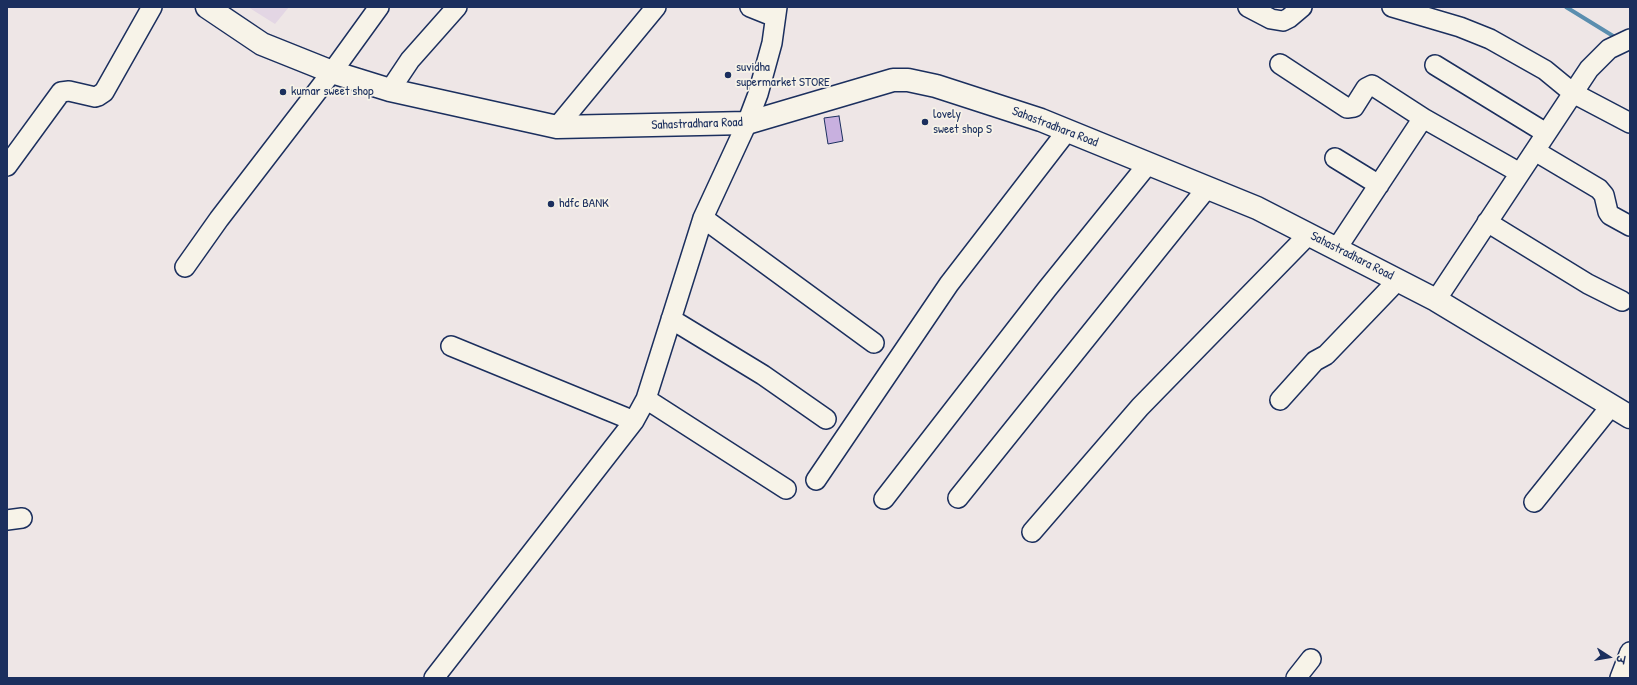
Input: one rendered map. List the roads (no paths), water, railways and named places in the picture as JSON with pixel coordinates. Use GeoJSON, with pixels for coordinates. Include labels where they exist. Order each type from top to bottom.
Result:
{"type":"FeatureCollection","features":[{"type":"Feature","properties":{"kind":"main road","name":"Sahastradhara Road"},"geometry":{"type":"LineString","coordinates":[[207,7],[262,44],[332,72],[390,90],[557,127],[747,123],[892,80],[908,80],[963,94],[1041,120],[1257,208],[1436,300],[1630,417]]}},
{"type":"Feature","properties":{"kind":"street"},"geometry":{"type":"LineString","coordinates":[[7,166],[61,92],[69,91],[98,96],[104,92],[152,7]]}},
{"type":"Feature","properties":{"kind":"street"},"geometry":{"type":"LineString","coordinates":[[185,267],[332,72],[379,7]]}},
{"type":"Feature","properties":{"kind":"street"},"geometry":{"type":"LineString","coordinates":[[390,90],[410,60],[457,7]]}},
{"type":"Feature","properties":{"kind":"street"},"geometry":{"type":"LineString","coordinates":[[557,127],[656,7]]}},
{"type":"Feature","properties":{"kind":"street"},"geometry":{"type":"LineString","coordinates":[[434,678],[634,421],[646,399],[703,218],[747,123],[758,94],[769,55],[776,12],[750,7]]}},
{"type":"Feature","properties":{"kind":"street"},"geometry":{"type":"LineString","coordinates":[[1248,7],[1271,19],[1283,21],[1290,18],[1302,7]]}},
{"type":"Feature","properties":{"kind":"street"},"geometry":{"type":"LineString","coordinates":[[1392,7],[1460,27],[1490,40],[1545,70],[1573,93],[1630,123]]}},
{"type":"Feature","properties":{"kind":"street"},"geometry":{"type":"LineString","coordinates":[[1436,300],[1589,69],[1609,49],[1630,39]]}},
{"type":"Feature","properties":{"kind":"street"},"geometry":{"type":"LineString","coordinates":[[1280,64],[1347,108],[1354,107],[1366,88],[1372,85],[1423,118],[1520,174]]}},
{"type":"Feature","properties":{"kind":"street"},"geometry":{"type":"LineString","coordinates":[[1435,64],[1546,133]]}},
{"type":"Feature","properties":{"kind":"street"},"geometry":{"type":"LineString","coordinates":[[1337,248],[1423,118]]}},
{"type":"Feature","properties":{"kind":"street"},"geometry":{"type":"LineString","coordinates":[[816,480],[949,284],[1067,131]]}},
{"type":"Feature","properties":{"kind":"street"},"geometry":{"type":"LineString","coordinates":[[1534,151],[1599,189],[1604,195],[1610,215],[1630,226]]}},
{"type":"Feature","properties":{"kind":"street"},"geometry":{"type":"LineString","coordinates":[[1335,158],[1379,185]]}},
{"type":"Feature","properties":{"kind":"street"},"geometry":{"type":"LineString","coordinates":[[884,499],[1047,289],[1148,164]]}},
{"type":"Feature","properties":{"kind":"street"},"geometry":{"type":"LineString","coordinates":[[958,498],[1207,188]]}},
{"type":"Feature","properties":{"kind":"street"},"geometry":{"type":"LineString","coordinates":[[703,218],[874,343]]}},
{"type":"Feature","properties":{"kind":"street"},"geometry":{"type":"LineString","coordinates":[[1487,222],[1588,284],[1622,301]]}},
{"type":"Feature","properties":{"kind":"street"},"geometry":{"type":"LineString","coordinates":[[1032,532],[1140,407],[1309,234]]}},
{"type":"Feature","properties":{"kind":"street"},"geometry":{"type":"LineString","coordinates":[[1280,400],[1315,361],[1326,355],[1398,280]]}},
{"type":"Feature","properties":{"kind":"street"},"geometry":{"type":"LineString","coordinates":[[671,319],[763,376],[826,419]]}},
{"type":"Feature","properties":{"kind":"street"},"geometry":{"type":"LineString","coordinates":[[451,346],[634,421]]}},
{"type":"Feature","properties":{"kind":"street"},"geometry":{"type":"LineString","coordinates":[[646,399],[786,489]]}},
{"type":"Feature","properties":{"kind":"street"},"geometry":{"type":"LineString","coordinates":[[1534,502],[1611,406]]}},
{"type":"Feature","properties":{"kind":"street"},"geometry":{"type":"LineString","coordinates":[[1620,678],[1630,652]]}},
{"type":"Feature","properties":{"kind":"street"},"geometry":{"type":"LineString","coordinates":[[1296,678],[1311,659]]}},
{"type":"Feature","properties":{"kind":"waterway"},"geometry":{"type":"LineString","coordinates":[[1566,7],[1618,39]]}},
{"type":"Feature","properties":{"kind":"place","name":"suvidha supermarket STORE"},"geometry":{"type":"Point","coordinates":[728,75]}},
{"type":"Feature","properties":{"kind":"place","name":"kumar sweet shop"},"geometry":{"type":"Point","coordinates":[283,92]}},
{"type":"Feature","properties":{"kind":"place","name":"lovely sweet shop S"},"geometry":{"type":"Point","coordinates":[925,122]}},
{"type":"Feature","properties":{"kind":"place","name":"hdfc BANK"},"geometry":{"type":"Point","coordinates":[551,204]}}]}
